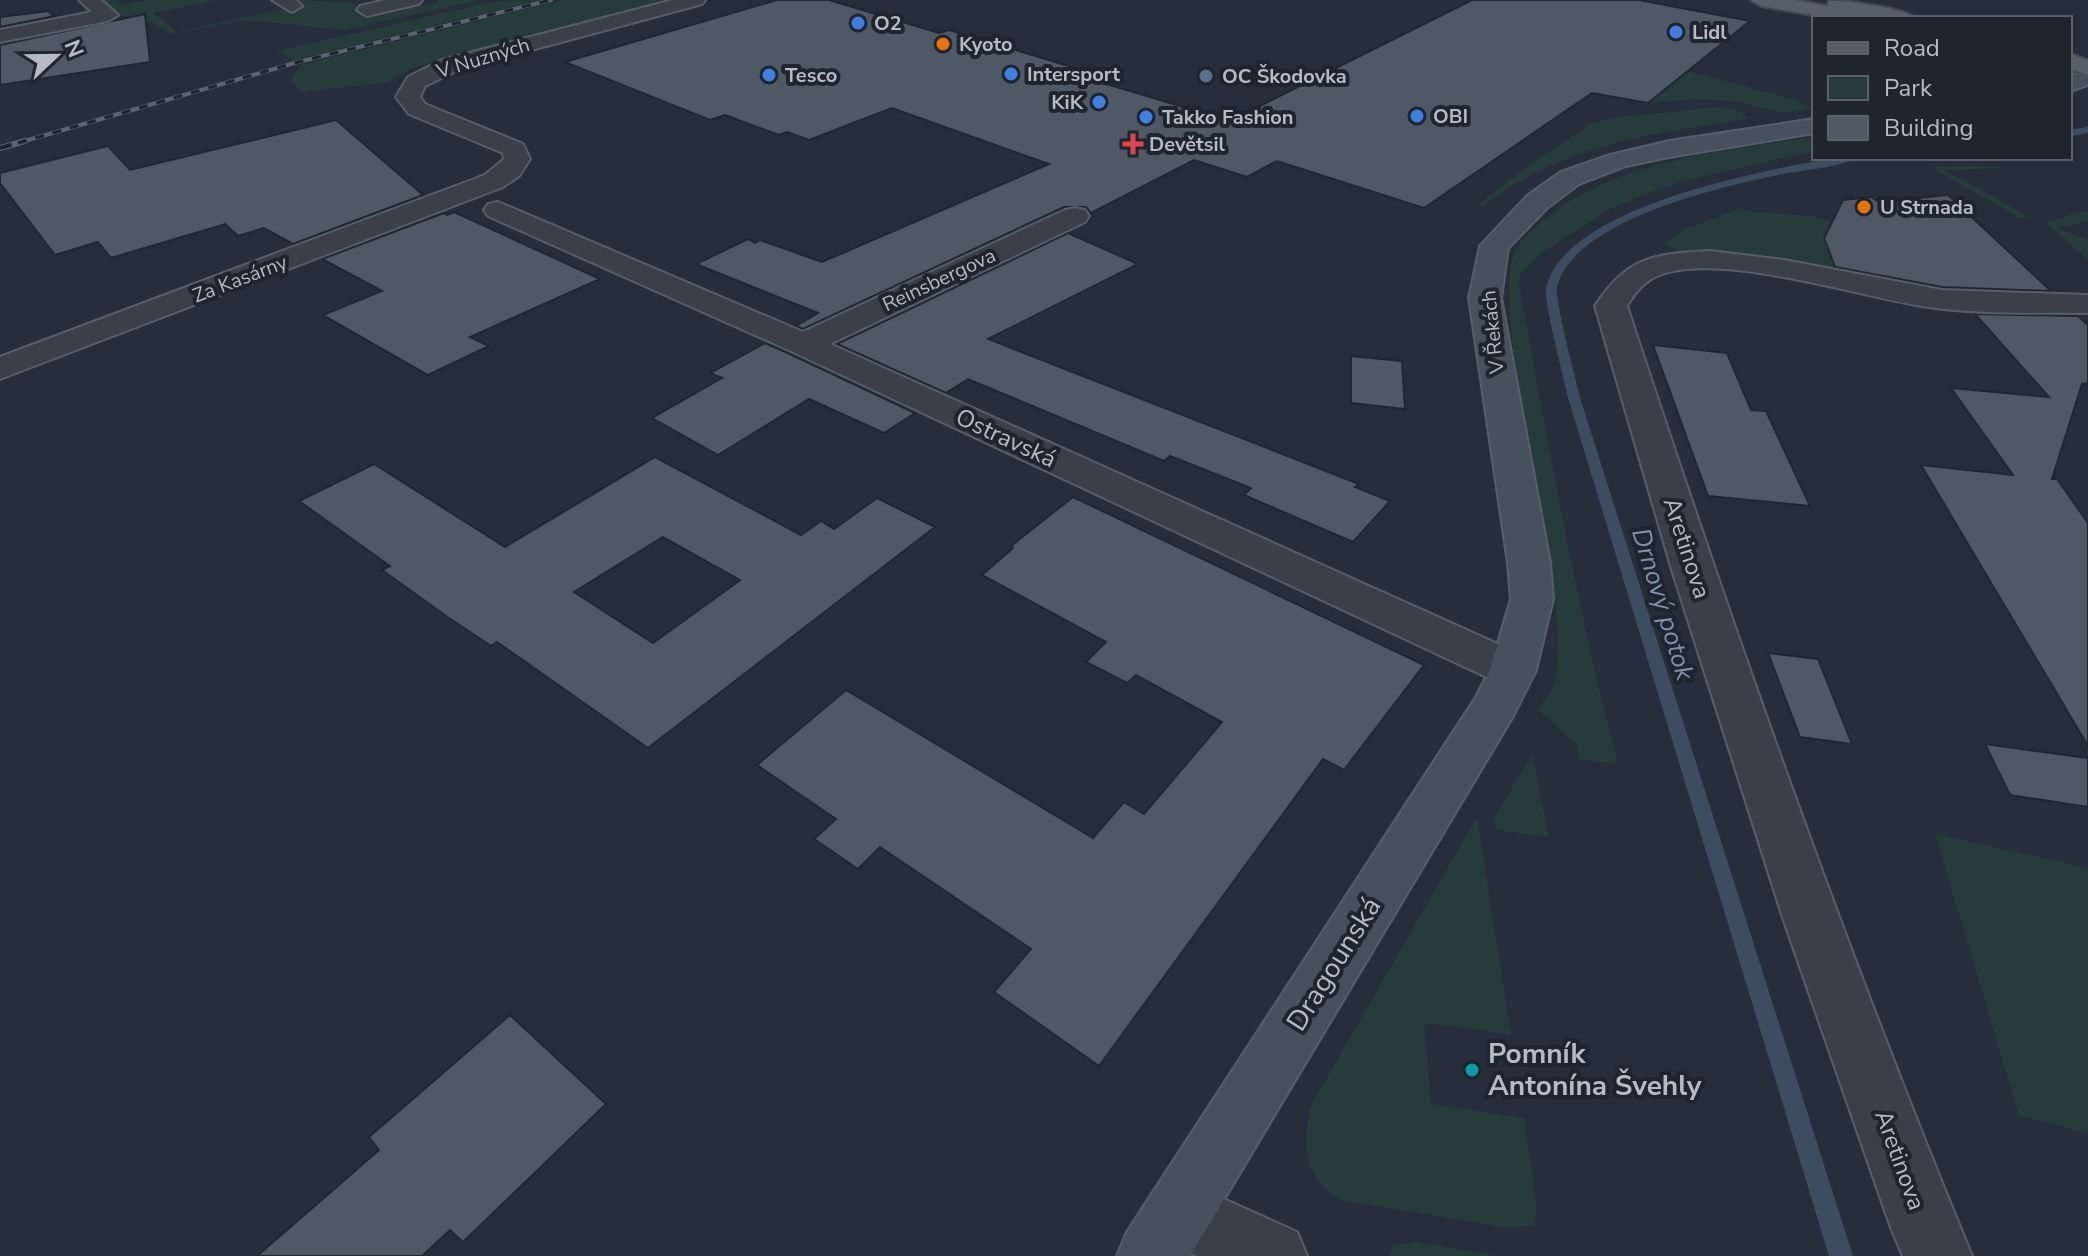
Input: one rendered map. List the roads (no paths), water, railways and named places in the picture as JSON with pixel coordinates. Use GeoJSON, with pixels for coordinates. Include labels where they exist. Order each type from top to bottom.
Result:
{"type":"FeatureCollection","features":[{"type":"Feature","properties":{"kind":"main road"},"geometry":{"type":"LineString","coordinates":[[1761,0],[1853,16]]}},
{"type":"Feature","properties":{"kind":"main road"},"geometry":{"type":"LineString","coordinates":[[1809,0],[1894,16]]}},
{"type":"Feature","properties":{"kind":"street"},"geometry":{"type":"LineString","coordinates":[[0,36],[108,15],[89,0]]}},
{"type":"Feature","properties":{"kind":"street"},"geometry":{"type":"LineString","coordinates":[[367,10],[412,0]]}},
{"type":"Feature","properties":{"kind":"street","name":"V Nuzných"},"geometry":{"type":"LineString","coordinates":[[489,198],[517,159],[516,153],[510,147],[417,109],[408,97],[416,82],[438,70],[476,57],[695,0]]}},
{"type":"Feature","properties":{"kind":"street","name":"V Řekách"},"geometry":{"type":"LineString","coordinates":[[1513,670],[1532,599],[1529,563],[1485,298],[1494,246],[1537,202],[1570,178],[1619,160],[1669,149],[1812,126]]}},
{"type":"Feature","properties":{"kind":"street","name":"Ostravská"},"geometry":{"type":"LineString","coordinates":[[489,198],[1513,670]]}},
{"type":"Feature","properties":{"kind":"street","name":"Za Kasárny"},"geometry":{"type":"LineString","coordinates":[[0,369],[489,198]]}},
{"type":"Feature","properties":{"kind":"street","name":"Reinsbergova"},"geometry":{"type":"LineString","coordinates":[[803,344],[1075,216]]}},
{"type":"Feature","properties":{"kind":"street","name":"Aretinova"},"geometry":{"type":"LineString","coordinates":[[1938,1256],[1811,918],[1693,570],[1611,306],[1626,283],[1650,268],[1692,261],[1761,264],[1926,297],[2088,304]]}},
{"type":"Feature","properties":{"kind":"street","name":"Dragounská"},"geometry":{"type":"LineString","coordinates":[[1165,1234],[1495,706],[1513,670]]}},
{"type":"Feature","properties":{"kind":"street"},"geometry":{"type":"LineString","coordinates":[[1165,1234],[1273,1256]]}},
{"type":"Feature","properties":{"kind":"waterway","name":"Drnový potok"},"geometry":{"type":"LineString","coordinates":[[2072,133],[2088,130]]}},
{"type":"Feature","properties":{"kind":"waterway","name":"Drnový potok"},"geometry":{"type":"LineString","coordinates":[[1841,160],[1730,183],[1633,215],[1593,235],[1564,260],[1551,291],[1575,401],[1841,1256]]}},
{"type":"Feature","properties":{"kind":"railway"},"geometry":{"type":"LineString","coordinates":[[22,142],[298,62],[551,0]]}},
{"type":"Feature","properties":{"kind":"railway"},"geometry":{"type":"LineString","coordinates":[[0,148],[22,142]]}},
{"type":"Feature","properties":{"kind":"railway"},"geometry":{"type":"LineString","coordinates":[[18,143],[22,142]]}},
{"type":"Feature","properties":{"kind":"place","name":"O2"},"geometry":{"type":"Point","coordinates":[858,23]}},
{"type":"Feature","properties":{"kind":"place","name":"Lidl"},"geometry":{"type":"Point","coordinates":[1676,32]}},
{"type":"Feature","properties":{"kind":"place","name":"Kyoto"},"geometry":{"type":"Point","coordinates":[943,44]}},
{"type":"Feature","properties":{"kind":"place","name":"Intersport"},"geometry":{"type":"Point","coordinates":[1011,74]}},
{"type":"Feature","properties":{"kind":"place","name":"Tesco"},"geometry":{"type":"Point","coordinates":[769,75]}},
{"type":"Feature","properties":{"kind":"place","name":"OC Škodovka"},"geometry":{"type":"Point","coordinates":[1206,76]}},
{"type":"Feature","properties":{"kind":"place","name":"KiK"},"geometry":{"type":"Point","coordinates":[1099,102]}},
{"type":"Feature","properties":{"kind":"place","name":"OBI"},"geometry":{"type":"Point","coordinates":[1417,116]}},
{"type":"Feature","properties":{"kind":"place","name":"Takko Fashion"},"geometry":{"type":"Point","coordinates":[1146,117]}},
{"type":"Feature","properties":{"kind":"place","name":"Devětsil"},"geometry":{"type":"Point","coordinates":[1133,144]}},
{"type":"Feature","properties":{"kind":"place","name":"U Strnada"},"geometry":{"type":"Point","coordinates":[1864,207]}},
{"type":"Feature","properties":{"kind":"place","name":"Pomník Antonína Švehly"},"geometry":{"type":"Point","coordinates":[1472,1070]}}]}
